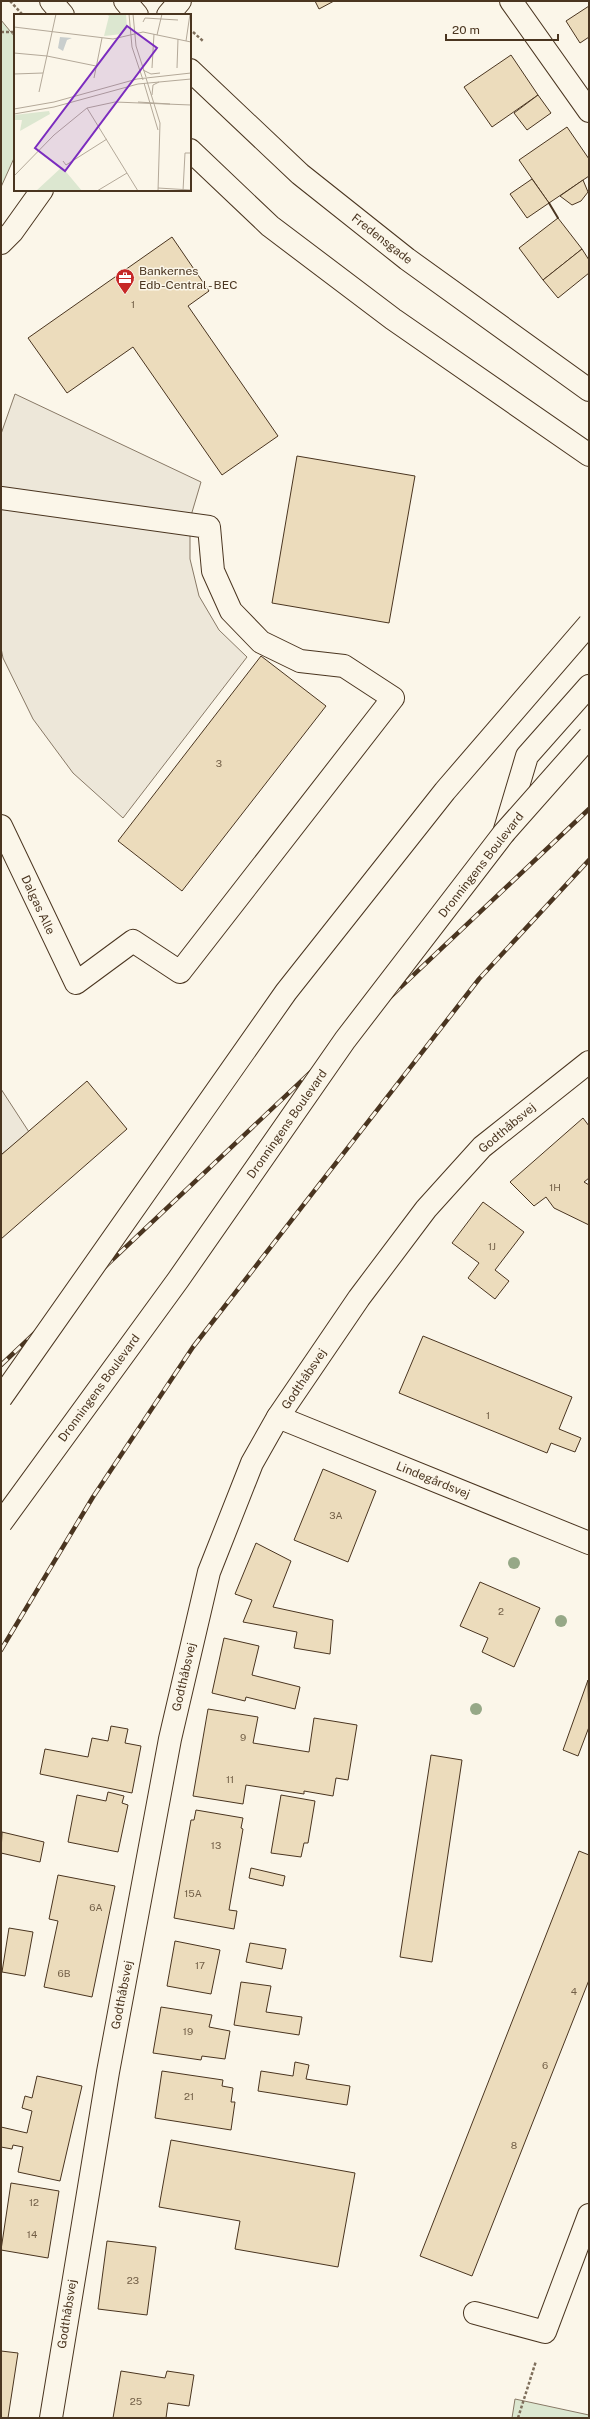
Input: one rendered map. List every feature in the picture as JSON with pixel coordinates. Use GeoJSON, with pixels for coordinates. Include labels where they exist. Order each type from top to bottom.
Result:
{"type":"FeatureCollection","features":[{"type":"Feature","properties":{"kind":"main road"},"geometry":{"type":"LineString","coordinates":[[51,1],[62,14]]}},
{"type":"Feature","properties":{"kind":"main road"},"geometry":{"type":"LineString","coordinates":[[125,1],[136,14]]}},
{"type":"Feature","properties":{"kind":"main road"},"geometry":{"type":"LineString","coordinates":[[169,14],[180,1]]}},
{"type":"Feature","properties":{"kind":"main road"},"geometry":{"type":"LineString","coordinates":[[511,1],[589,112]]}},
{"type":"Feature","properties":{"kind":"main road","name":"Fredensgade"},"geometry":{"type":"LineString","coordinates":[[191,71],[300,174],[407,259],[589,390]]}},
{"type":"Feature","properties":{"kind":"main road"},"geometry":{"type":"LineString","coordinates":[[191,151],[270,226],[394,319],[589,455]]}},
{"type":"Feature","properties":{"kind":"main road"},"geometry":{"type":"LineString","coordinates":[[1,243],[12,232],[41,191]]}},
{"type":"Feature","properties":{"kind":"main road","name":"Dalgas Alle"},"geometry":{"type":"LineString","coordinates":[[1,498],[210,527],[213,571],[231,610],[261,642],[300,661],[344,666],[393,698],[180,972],[133,941],[76,983],[1,826]]}},
{"type":"Feature","properties":{"kind":"main road"},"geometry":{"type":"LineString","coordinates":[[1,1398],[286,992],[445,791],[589,624]]}},
{"type":"Feature","properties":{"kind":"main road"},"geometry":{"type":"LineString","coordinates":[[504,833],[527,756],[589,686]]}},
{"type":"Feature","properties":{"kind":"main road","name":"Dronningens Boulevard"},"geometry":{"type":"LineString","coordinates":[[1,1523],[178,1280],[345,1040],[504,833],[589,737]]}},
{"type":"Feature","properties":{"kind":"main road","name":"Godthåbsvej"},"geometry":{"type":"LineString","coordinates":[[51,2418],[108,2072],[170,1739],[209,1572],[252,1463],[278,1417],[359,1298],[426,1209],[482,1146],[589,1062]]}},
{"type":"Feature","properties":{"kind":"main road","name":"Lindegårdsvej"},"geometry":{"type":"LineString","coordinates":[[278,1417],[589,1543]]}},
{"type":"Feature","properties":{"kind":"main road"},"geometry":{"type":"LineString","coordinates":[[474,2313],[545,2332],[589,2215]]}},
{"type":"Feature","properties":{"kind":"path"},"geometry":{"type":"LineString","coordinates":[[10,1],[22,14]]}},
{"type":"Feature","properties":{"kind":"path"},"geometry":{"type":"LineString","coordinates":[[191,30],[207,45]]}},
{"type":"Feature","properties":{"kind":"path"},"geometry":{"type":"LineString","coordinates":[[1,32],[14,32]]}},
{"type":"Feature","properties":{"kind":"path"},"geometry":{"type":"LineString","coordinates":[[518,2418],[545,2332]]}},
{"type":"Feature","properties":{"kind":"green space"},"geometry":{"type":"Polygon","coordinates":[[[1,20],[14,36],[14,158],[1,187],[1,20]]]}},
{"type":"Feature","properties":{"kind":"green space"},"geometry":{"type":"Polygon","coordinates":[[[515,2399],[589,2415],[589,2418],[512,2418],[515,2399]]]}},
{"type":"Feature","properties":{"kind":"shaded area"},"geometry":{"type":"Polygon","coordinates":[[[15,394],[201,482],[190,519],[190,559],[199,596],[219,630],[247,657],[123,818],[73,773],[33,719],[3,658],[1,648],[1,434],[15,394]]]}},
{"type":"Feature","properties":{"kind":"shaded area"},"geometry":{"type":"Polygon","coordinates":[[[1,1089],[29,1132],[1,1155],[1,1089]]]}},
{"type":"Feature","properties":{"kind":"building"},"geometry":{"type":"Polygon","coordinates":[[[315,1],[334,1],[319,9],[315,1]]]}},
{"type":"Feature","properties":{"kind":"building"},"geometry":{"type":"Polygon","coordinates":[[[589,6],[589,37],[580,43],[566,21],[589,6]]]}},
{"type":"Feature","properties":{"kind":"building"},"geometry":{"type":"Polygon","coordinates":[[[511,55],[538,95],[492,127],[464,87],[511,55]]]}},
{"type":"Feature","properties":{"kind":"building"},"geometry":{"type":"Polygon","coordinates":[[[538,95],[551,113],[527,130],[514,113],[538,95]]]}},
{"type":"Feature","properties":{"kind":"building"},"geometry":{"type":"Polygon","coordinates":[[[567,127],[589,159],[589,176],[549,203],[519,160],[567,127]]]}},
{"type":"Feature","properties":{"kind":"building"},"geometry":{"type":"Polygon","coordinates":[[[532,179],[549,203],[527,218],[510,194],[532,179]]]}},
{"type":"Feature","properties":{"kind":"building"},"geometry":{"type":"Polygon","coordinates":[[[583,180],[588,192],[581,201],[572,205],[560,196],[583,180]]]}},
{"type":"Feature","properties":{"kind":"building"},"geometry":{"type":"Polygon","coordinates":[[[558,218],[582,249],[543,280],[519,248],[558,218]]]}},
{"type":"Feature","properties":{"kind":"building"},"geometry":{"type":"Polygon","coordinates":[[[172,237],[209,291],[188,306],[278,436],[222,475],[133,347],[67,393],[28,338],[172,237]]]}},
{"type":"Feature","properties":{"kind":"building"},"geometry":{"type":"Polygon","coordinates":[[[582,249],[589,260],[589,273],[558,298],[543,280],[582,249]]]}},
{"type":"Feature","properties":{"kind":"building"},"geometry":{"type":"Polygon","coordinates":[[[297,456],[415,476],[389,623],[272,603],[297,456]]]}},
{"type":"Feature","properties":{"kind":"building"},"geometry":{"type":"Polygon","coordinates":[[[261,656],[326,706],[182,891],[118,841],[261,656]]]}},
{"type":"Feature","properties":{"kind":"building"},"geometry":{"type":"Polygon","coordinates":[[[87,1081],[127,1129],[1,1239],[1,1155],[87,1081]]]}},
{"type":"Feature","properties":{"kind":"building"},"geometry":{"type":"Polygon","coordinates":[[[583,1118],[589,1126],[589,1178],[584,1182],[589,1185],[589,1225],[554,1208],[546,1197],[534,1206],[510,1182],[583,1118]]]}},
{"type":"Feature","properties":{"kind":"building"},"geometry":{"type":"Polygon","coordinates":[[[483,1202],[524,1232],[495,1270],[509,1281],[495,1299],[468,1278],[479,1263],[452,1243],[483,1202]]]}},
{"type":"Feature","properties":{"kind":"building"},"geometry":{"type":"Polygon","coordinates":[[[423,1336],[572,1397],[559,1429],[581,1438],[575,1452],[551,1443],[547,1453],[399,1393],[423,1336]]]}},
{"type":"Feature","properties":{"kind":"building"},"geometry":{"type":"Polygon","coordinates":[[[323,1469],[376,1491],[348,1562],[294,1540],[323,1469]]]}},
{"type":"Feature","properties":{"kind":"building"},"geometry":{"type":"Polygon","coordinates":[[[256,1543],[291,1561],[273,1607],[333,1620],[330,1654],[294,1648],[297,1632],[243,1622],[252,1600],[235,1594],[256,1543]]]}},
{"type":"Feature","properties":{"kind":"building"},"geometry":{"type":"Polygon","coordinates":[[[480,1582],[540,1608],[514,1667],[482,1652],[488,1638],[460,1626],[480,1582]]]}},
{"type":"Feature","properties":{"kind":"building"},"geometry":{"type":"Polygon","coordinates":[[[224,1638],[259,1646],[252,1675],[300,1687],[295,1709],[246,1697],[245,1701],[212,1693],[224,1638]]]}},
{"type":"Feature","properties":{"kind":"building"},"geometry":{"type":"Polygon","coordinates":[[[588,1680],[589,1727],[578,1756],[563,1750],[588,1680]]]}},
{"type":"Feature","properties":{"kind":"building"},"geometry":{"type":"Polygon","coordinates":[[[208,1709],[258,1717],[253,1743],[309,1752],[314,1718],[357,1725],[348,1780],[336,1778],[333,1796],[304,1791],[304,1794],[246,1785],[243,1804],[193,1796],[208,1709]]]}},
{"type":"Feature","properties":{"kind":"building"},"geometry":{"type":"Polygon","coordinates":[[[111,1726],[128,1729],[125,1743],[141,1746],[132,1793],[40,1774],[45,1749],[88,1757],[92,1738],[108,1741],[111,1726]]]}},
{"type":"Feature","properties":{"kind":"building"},"geometry":{"type":"Polygon","coordinates":[[[431,1755],[462,1760],[432,1962],[400,1957],[431,1755]]]}},
{"type":"Feature","properties":{"kind":"building"},"geometry":{"type":"Polygon","coordinates":[[[108,1792],[124,1796],[122,1803],[128,1805],[118,1852],[68,1842],[77,1795],[106,1801],[108,1792]]]}},
{"type":"Feature","properties":{"kind":"building"},"geometry":{"type":"Polygon","coordinates":[[[281,1795],[315,1801],[308,1843],[304,1843],[301,1857],[271,1853],[281,1795]]]}},
{"type":"Feature","properties":{"kind":"building"},"geometry":{"type":"Polygon","coordinates":[[[196,1810],[243,1818],[241,1828],[243,1829],[229,1910],[237,1911],[234,1929],[174,1918],[191,1820],[194,1820],[196,1810]]]}},
{"type":"Feature","properties":{"kind":"building"},"geometry":{"type":"Polygon","coordinates":[[[2,1832],[44,1842],[40,1862],[1,1853],[2,1832]]]}},
{"type":"Feature","properties":{"kind":"building"},"geometry":{"type":"Polygon","coordinates":[[[579,1851],[589,1855],[589,1980],[472,2276],[420,2256],[579,1851]]]}},
{"type":"Feature","properties":{"kind":"building"},"geometry":{"type":"Polygon","coordinates":[[[251,1868],[285,1876],[283,1886],[249,1878],[251,1868]]]}},
{"type":"Feature","properties":{"kind":"building"},"geometry":{"type":"Polygon","coordinates":[[[58,1875],[115,1886],[92,1997],[44,1987],[58,1921],[49,1919],[58,1875]]]}},
{"type":"Feature","properties":{"kind":"building"},"geometry":{"type":"Polygon","coordinates":[[[9,1928],[33,1932],[25,1976],[2,1972],[9,1928]]]}},
{"type":"Feature","properties":{"kind":"building"},"geometry":{"type":"Polygon","coordinates":[[[175,1941],[220,1950],[211,1994],[167,1986],[175,1941]]]}},
{"type":"Feature","properties":{"kind":"building"},"geometry":{"type":"Polygon","coordinates":[[[250,1943],[286,1949],[282,1969],[246,1962],[250,1943]]]}},
{"type":"Feature","properties":{"kind":"building"},"geometry":{"type":"Polygon","coordinates":[[[241,1982],[271,1986],[266,2012],[302,2017],[299,2035],[234,2025],[241,1982]]]}},
{"type":"Feature","properties":{"kind":"building"},"geometry":{"type":"Polygon","coordinates":[[[161,2007],[212,2015],[209,2027],[230,2031],[225,2059],[202,2056],[201,2060],[153,2053],[161,2007]]]}},
{"type":"Feature","properties":{"kind":"building"},"geometry":{"type":"Polygon","coordinates":[[[295,2062],[309,2065],[306,2079],[350,2086],[347,2105],[258,2091],[261,2071],[293,2076],[295,2062]]]}},
{"type":"Feature","properties":{"kind":"building"},"geometry":{"type":"Polygon","coordinates":[[[162,2071],[223,2080],[222,2086],[233,2088],[231,2102],[235,2102],[231,2130],[155,2118],[162,2071]]]}},
{"type":"Feature","properties":{"kind":"building"},"geometry":{"type":"Polygon","coordinates":[[[37,2076],[82,2086],[60,2181],[18,2172],[23,2147],[13,2145],[12,2149],[1,2147],[1,2127],[27,2133],[32,2111],[22,2108],[25,2096],[32,2098],[37,2076]]]}},
{"type":"Feature","properties":{"kind":"building"},"geometry":{"type":"Polygon","coordinates":[[[171,2140],[355,2173],[338,2267],[235,2249],[240,2221],[159,2207],[171,2140]]]}},
{"type":"Feature","properties":{"kind":"building"},"geometry":{"type":"Polygon","coordinates":[[[11,2183],[59,2191],[48,2258],[1,2250],[11,2183]]]}},
{"type":"Feature","properties":{"kind":"building"},"geometry":{"type":"Polygon","coordinates":[[[107,2241],[156,2247],[147,2315],[98,2309],[107,2241]]]}},
{"type":"Feature","properties":{"kind":"building"},"geometry":{"type":"Polygon","coordinates":[[[1,2351],[18,2353],[8,2418],[1,2418],[1,2351]]]}},
{"type":"Feature","properties":{"kind":"building"},"geometry":{"type":"Polygon","coordinates":[[[121,2371],[165,2378],[167,2371],[194,2375],[189,2406],[168,2403],[166,2418],[113,2418],[121,2371]]]}},
{"type":"Feature","properties":{"kind":"railway"},"geometry":{"type":"LineString","coordinates":[[1,1365],[589,809]]}},
{"type":"Feature","properties":{"kind":"railway"},"geometry":{"type":"LineString","coordinates":[[1,1650],[93,1497],[193,1347],[479,979],[589,860]]}},
{"type":"Feature","properties":{"kind":"wall"},"geometry":{"type":"LineString","coordinates":[[549,203],[558,218]]}},
{"type":"Feature","properties":{"kind":"place","name":"Bankernes Edb-Central - BEC"},"geometry":{"type":"Point","coordinates":[125,295]}}]}
